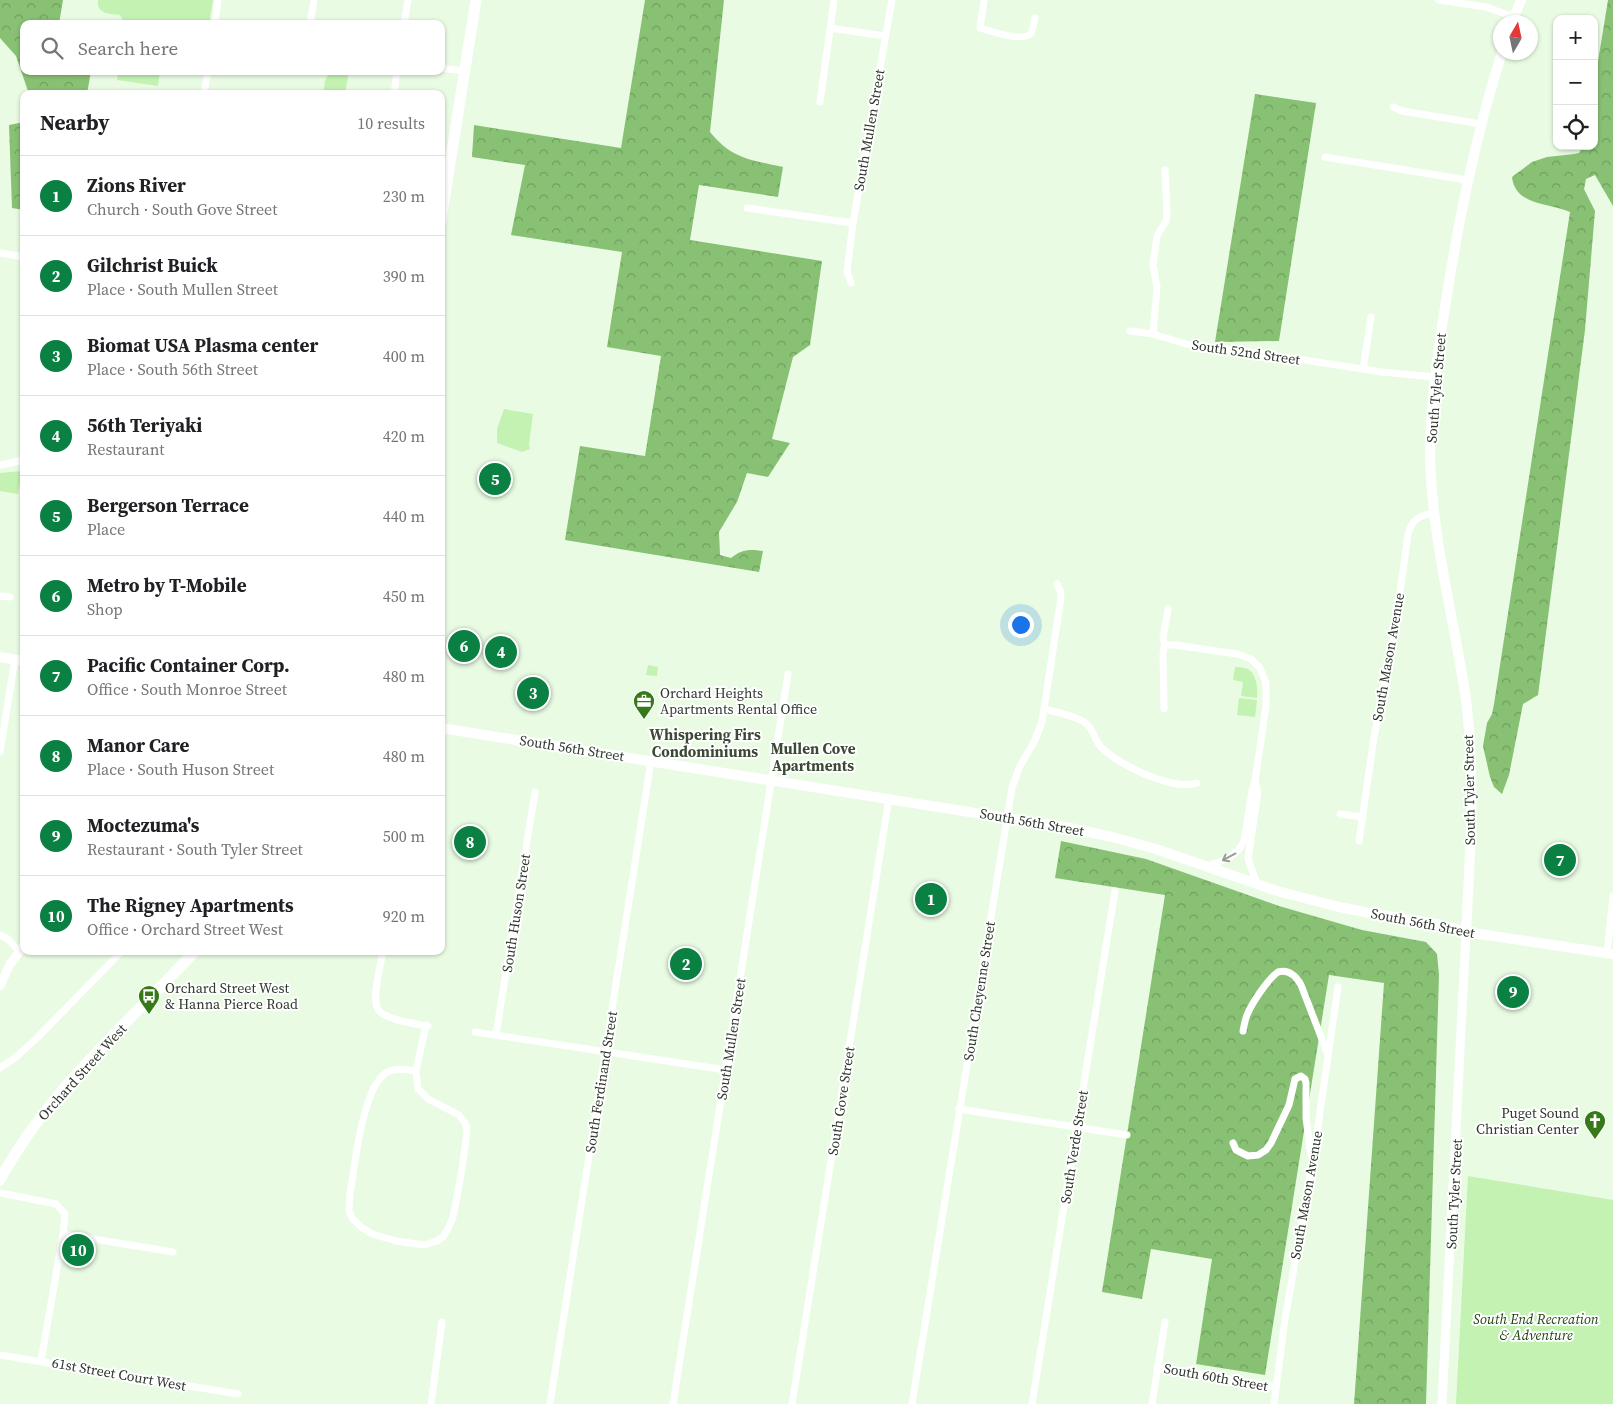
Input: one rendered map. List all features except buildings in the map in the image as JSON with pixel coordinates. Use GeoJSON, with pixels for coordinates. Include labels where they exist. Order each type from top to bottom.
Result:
{"type":"FeatureCollection","features":[{"type":"Feature","properties":{"kind":"main road"},"geometry":{"type":"LineString","coordinates":[[445,194],[476,0]]}},
{"type":"Feature","properties":{"kind":"main road"},"geometry":{"type":"LineString","coordinates":[[1515,15],[1520,0]]}},
{"type":"Feature","properties":{"kind":"main road","name":"South Tyler Street"},"geometry":{"type":"LineString","coordinates":[[1466,932],[1471,827],[1470,740],[1466,700],[1438,541],[1430,448],[1435,378],[1452,261],[1467,180],[1500,60]]}},
{"type":"Feature","properties":{"kind":"main road"},"geometry":{"type":"LineString","coordinates":[[0,657],[20,660]]}},
{"type":"Feature","properties":{"kind":"main road","name":"South 56th Street"},"geometry":{"type":"LineString","coordinates":[[445,729],[1070,828],[1156,849],[1257,884],[1326,904],[1442,925],[1466,932],[1610,954]]}},
{"type":"Feature","properties":{"kind":"main road","name":"Orchard Street West"},"geometry":{"type":"LineString","coordinates":[[0,1180],[19,1147],[67,1084],[191,955]]}},
{"type":"Feature","properties":{"kind":"street"},"geometry":{"type":"LineString","coordinates":[[216,20],[218,0]]}},
{"type":"Feature","properties":{"kind":"street"},"geometry":{"type":"LineString","coordinates":[[311,20],[314,0]]}},
{"type":"Feature","properties":{"kind":"street"},"geometry":{"type":"LineString","coordinates":[[405,20],[408,0]]}},
{"type":"Feature","properties":{"kind":"street"},"geometry":{"type":"LineString","coordinates":[[820,102],[834,0]]}},
{"type":"Feature","properties":{"kind":"street","name":"South Mullen Street"},"geometry":{"type":"LineString","coordinates":[[851,283],[847,271],[892,0]]}},
{"type":"Feature","properties":{"kind":"street"},"geometry":{"type":"LineString","coordinates":[[984,0],[980,28],[1024,37],[1031,33],[1035,18]]}},
{"type":"Feature","properties":{"kind":"street"},"geometry":{"type":"LineString","coordinates":[[1439,0],[1487,4],[1505,15]]}},
{"type":"Feature","properties":{"kind":"street"},"geometry":{"type":"LineString","coordinates":[[830,28],[886,36]]}},
{"type":"Feature","properties":{"kind":"street"},"geometry":{"type":"LineString","coordinates":[[445,69],[464,71]]}},
{"type":"Feature","properties":{"kind":"street"},"geometry":{"type":"LineString","coordinates":[[205,90],[207,75]]}},
{"type":"Feature","properties":{"kind":"street"},"geometry":{"type":"LineString","coordinates":[[395,90],[396,75]]}},
{"type":"Feature","properties":{"kind":"street"},"geometry":{"type":"LineString","coordinates":[[1393,106],[1402,111],[1481,124]]}},
{"type":"Feature","properties":{"kind":"street"},"geometry":{"type":"LineString","coordinates":[[1326,158],[1467,180]]}},
{"type":"Feature","properties":{"kind":"street"},"geometry":{"type":"LineString","coordinates":[[1153,334],[1157,288],[1152,265],[1157,236],[1166,222],[1168,212],[1165,170]]}},
{"type":"Feature","properties":{"kind":"street"},"geometry":{"type":"LineString","coordinates":[[747,208],[854,223]]}},
{"type":"Feature","properties":{"kind":"street"},"geometry":{"type":"LineString","coordinates":[[0,253],[20,256]]}},
{"type":"Feature","properties":{"kind":"street"},"geometry":{"type":"LineString","coordinates":[[1363,369],[1371,317]]}},
{"type":"Feature","properties":{"kind":"street","name":"South 52nd Street"},"geometry":{"type":"LineString","coordinates":[[1130,331],[1153,334],[1193,346],[1265,354],[1435,378]]}},
{"type":"Feature","properties":{"kind":"street"},"geometry":{"type":"LineString","coordinates":[[0,465],[20,461]]}},
{"type":"Feature","properties":{"kind":"street","name":"South Mason Avenue"},"geometry":{"type":"LineString","coordinates":[[1359,841],[1374,737],[1394,636],[1408,534],[1416,518],[1435,513]]}},
{"type":"Feature","properties":{"kind":"street","name":"South Cheyenne Street"},"geometry":{"type":"LineString","coordinates":[[912,1404],[1006,817],[1012,788],[1019,768],[1038,733],[1044,709],[1060,604],[1061,592],[1057,584]]}},
{"type":"Feature","properties":{"kind":"street"},"geometry":{"type":"LineString","coordinates":[[0,596],[10,598]]}},
{"type":"Feature","properties":{"kind":"street"},"geometry":{"type":"LineString","coordinates":[[1164,709],[1162,659],[1165,646],[1163,638],[1168,609]]}},
{"type":"Feature","properties":{"kind":"street"},"geometry":{"type":"LineString","coordinates":[[1165,646],[1181,646],[1237,654],[1251,659],[1260,668],[1266,682],[1266,700],[1255,782],[1244,841],[1242,847],[1230,857],[1207,866]]}},
{"type":"Feature","properties":{"kind":"street"},"geometry":{"type":"LineString","coordinates":[[0,752],[20,660]]}},
{"type":"Feature","properties":{"kind":"street","name":"South Mullen Street"},"geometry":{"type":"LineString","coordinates":[[673,1404],[788,674]]}},
{"type":"Feature","properties":{"kind":"street"},"geometry":{"type":"LineString","coordinates":[[1044,709],[1076,718],[1087,724],[1099,745],[1145,775],[1185,784],[1197,783]]}},
{"type":"Feature","properties":{"kind":"street","name":"South Ferdinand Street"},"geometry":{"type":"LineString","coordinates":[[550,1404],[652,761]]}},
{"type":"Feature","properties":{"kind":"street"},"geometry":{"type":"LineString","coordinates":[[1255,782],[1258,792],[1248,858],[1257,884]]}},
{"type":"Feature","properties":{"kind":"street","name":"South Huson Street"},"geometry":{"type":"LineString","coordinates":[[496,1034],[535,792]]}},
{"type":"Feature","properties":{"kind":"street","name":"South Gove Street"},"geometry":{"type":"LineString","coordinates":[[792,1404],[889,798]]}},
{"type":"Feature","properties":{"kind":"street"},"geometry":{"type":"LineString","coordinates":[[1340,814],[1363,818]]}},
{"type":"Feature","properties":{"kind":"street","name":"South Verde Street"},"geometry":{"type":"LineString","coordinates":[[1032,1404],[1078,1127],[1114,891]]}},
{"type":"Feature","properties":{"kind":"street"},"geometry":{"type":"LineString","coordinates":[[1610,954],[1613,896]]}},
{"type":"Feature","properties":{"kind":"street","name":"South Tyler Street"},"geometry":{"type":"LineString","coordinates":[[1442,1404],[1466,932]]}},
{"type":"Feature","properties":{"kind":"street"},"geometry":{"type":"LineString","coordinates":[[0,935],[20,947]]}},
{"type":"Feature","properties":{"kind":"street"},"geometry":{"type":"LineString","coordinates":[[0,986],[10,964],[20,949]]}},
{"type":"Feature","properties":{"kind":"street"},"geometry":{"type":"LineString","coordinates":[[0,1068],[36,1039],[118,955]]}},
{"type":"Feature","properties":{"kind":"street"},"geometry":{"type":"LineString","coordinates":[[382,955],[376,994],[376,1007],[385,1015],[427,1026],[416,1071],[417,1085],[421,1093],[431,1101],[460,1115],[465,1123],[467,1132],[450,1224],[443,1237],[424,1245],[396,1242],[372,1234],[355,1222],[350,1214],[349,1207],[364,1114],[371,1094],[380,1079],[389,1071],[400,1069],[416,1071]]}},
{"type":"Feature","properties":{"kind":"street"},"geometry":{"type":"LineString","coordinates":[[1243,1031],[1247,1015],[1268,982],[1280,971],[1288,972],[1295,976],[1302,985],[1328,1055]]}},
{"type":"Feature","properties":{"kind":"street","name":"South Mason Avenue"},"geometry":{"type":"LineString","coordinates":[[1274,1404],[1290,1283],[1317,1133],[1338,987]]}},
{"type":"Feature","properties":{"kind":"street"},"geometry":{"type":"LineString","coordinates":[[475,1032],[726,1070]]}},
{"type":"Feature","properties":{"kind":"street"},"geometry":{"type":"LineString","coordinates":[[1233,1143],[1238,1152],[1248,1156],[1258,1155],[1266,1150],[1289,1105],[1296,1079],[1301,1076],[1305,1079],[1306,1083],[1306,1124],[1312,1161]]}},
{"type":"Feature","properties":{"kind":"street"},"geometry":{"type":"LineString","coordinates":[[959,1109],[1127,1135]]}},
{"type":"Feature","properties":{"kind":"street"},"geometry":{"type":"LineString","coordinates":[[0,1193],[56,1204],[65,1214],[41,1361]]}},
{"type":"Feature","properties":{"kind":"street"},"geometry":{"type":"LineString","coordinates":[[63,1234],[173,1252]]}},
{"type":"Feature","properties":{"kind":"street"},"geometry":{"type":"LineString","coordinates":[[430,1404],[442,1322]]}},
{"type":"Feature","properties":{"kind":"street"},"geometry":{"type":"LineString","coordinates":[[1152,1404],[1165,1322]]}},
{"type":"Feature","properties":{"kind":"street","name":"61st Street Court West"},"geometry":{"type":"LineString","coordinates":[[0,1355],[238,1394]]}},
{"type":"Feature","properties":{"kind":"street","name":"South 60th Street"},"geometry":{"type":"LineString","coordinates":[[1157,1368],[1276,1387]]}},
{"type":"Feature","properties":{"kind":"green space"},"geometry":{"type":"Polygon","coordinates":[[[0,0],[63,0],[60,20],[20,20],[20,68],[16,56],[0,38],[0,0]]]}},
{"type":"Feature","properties":{"kind":"green space"},"geometry":{"type":"Polygon","coordinates":[[[98,0],[213,0],[210,20],[123,20],[120,15],[101,11],[98,0]]]}},
{"type":"Feature","properties":{"kind":"green space"},"geometry":{"type":"Polygon","coordinates":[[[645,0],[724,0],[710,132],[726,148],[734,153],[752,160],[783,167],[778,197],[699,185],[690,240],[822,261],[810,345],[793,357],[772,439],[790,443],[768,477],[747,473],[737,502],[719,532],[720,555],[731,558],[746,550],[763,551],[759,572],[565,540],[580,446],[645,456],[661,356],[607,347],[622,252],[511,235],[525,165],[472,157],[474,125],[621,148],[645,0]]]}},
{"type":"Feature","properties":{"kind":"green space"},"geometry":{"type":"Polygon","coordinates":[[[1608,0],[1613,0],[1613,206],[1595,175],[1586,179],[1584,189],[1595,211],[1585,330],[1538,695],[1523,704],[1509,775],[1502,794],[1494,787],[1490,777],[1483,746],[1487,723],[1492,714],[1494,704],[1570,212],[1526,198],[1515,186],[1512,177],[1532,162],[1547,157],[1579,153],[1581,150],[1598,150],[1598,61],[1608,0]]]}},
{"type":"Feature","properties":{"kind":"green space"},"geometry":{"type":"Polygon","coordinates":[[[22,75],[90,75],[88,90],[28,90],[22,75]]]}},
{"type":"Feature","properties":{"kind":"green space"},"geometry":{"type":"Polygon","coordinates":[[[118,75],[159,75],[158,86],[117,80],[118,75]]]}},
{"type":"Feature","properties":{"kind":"green space"},"geometry":{"type":"Polygon","coordinates":[[[328,75],[348,75],[346,90],[324,90],[328,75]]]}},
{"type":"Feature","properties":{"kind":"green space"},"geometry":{"type":"Polygon","coordinates":[[[1255,94],[1316,103],[1279,341],[1215,342],[1255,94]]]}},
{"type":"Feature","properties":{"kind":"green space"},"geometry":{"type":"Polygon","coordinates":[[[20,123],[20,209],[12,208],[9,125],[20,123]]]}},
{"type":"Feature","properties":{"kind":"green space"},"geometry":{"type":"Polygon","coordinates":[[[504,409],[533,414],[530,449],[522,452],[497,443],[497,429],[504,409]]]}},
{"type":"Feature","properties":{"kind":"green space"},"geometry":{"type":"Polygon","coordinates":[[[20,471],[18,494],[0,491],[0,473],[20,471]]]}},
{"type":"Feature","properties":{"kind":"green space"},"geometry":{"type":"Polygon","coordinates":[[[648,665],[658,667],[657,676],[646,675],[648,665]]]}},
{"type":"Feature","properties":{"kind":"green space"},"geometry":{"type":"Polygon","coordinates":[[[1235,667],[1248,669],[1251,672],[1257,686],[1257,698],[1241,696],[1243,682],[1233,680],[1235,667]]]}},
{"type":"Feature","properties":{"kind":"green space"},"geometry":{"type":"Polygon","coordinates":[[[1239,698],[1257,700],[1255,717],[1237,715],[1239,698]]]}},
{"type":"Feature","properties":{"kind":"green space"},"geometry":{"type":"Polygon","coordinates":[[[1061,841],[1146,859],[1279,906],[1362,930],[1426,942],[1437,954],[1439,975],[1426,1404],[1354,1404],[1384,983],[1329,975],[1265,1375],[1196,1364],[1212,1259],[1151,1249],[1142,1299],[1102,1292],[1165,895],[1055,878],[1061,841]]]}},
{"type":"Feature","properties":{"kind":"green space","name":"South End Recreation & Adventure"},"geometry":{"type":"Polygon","coordinates":[[[1468,1176],[1613,1200],[1613,1404],[1456,1404],[1468,1176]]]}},
{"type":"Feature","properties":{"kind":"place","name":"Bergerson Terrace"},"geometry":{"type":"Point","coordinates":[495,479]}},
{"type":"Feature","properties":{"kind":"place","name":"Metro by T-Mobile"},"geometry":{"type":"Point","coordinates":[464,646]}},
{"type":"Feature","properties":{"kind":"place","name":"56th Teriyaki"},"geometry":{"type":"Point","coordinates":[501,652]}},
{"type":"Feature","properties":{"kind":"place","name":"Biomat USA Plasma center"},"geometry":{"type":"Point","coordinates":[533,693]}},
{"type":"Feature","properties":{"kind":"place","name":"Orchard Heights Apartments Rental Office"},"geometry":{"type":"Point","coordinates":[644,720]}},
{"type":"Feature","properties":{"kind":"place","name":"Manor Care"},"geometry":{"type":"Point","coordinates":[470,842]}},
{"type":"Feature","properties":{"kind":"place","name":"Pacific Container Corp."},"geometry":{"type":"Point","coordinates":[1560,860]}},
{"type":"Feature","properties":{"kind":"place","name":"Zions River"},"geometry":{"type":"Point","coordinates":[931,899]}},
{"type":"Feature","properties":{"kind":"place","name":"Gilchrist Buick"},"geometry":{"type":"Point","coordinates":[686,964]}},
{"type":"Feature","properties":{"kind":"place","name":"Moctezuma's"},"geometry":{"type":"Point","coordinates":[1513,992]}},
{"type":"Feature","properties":{"kind":"place","name":"Orchard Street West & Hanna Pierce Road"},"geometry":{"type":"Point","coordinates":[149,1015]}},
{"type":"Feature","properties":{"kind":"place","name":"Puget Sound Christian Center"},"geometry":{"type":"Point","coordinates":[1595,1140]}},
{"type":"Feature","properties":{"kind":"place","name":"The Rigney Apartments"},"geometry":{"type":"Point","coordinates":[78,1250]}},
{"type":"Feature","properties":{"kind":"district","name":"Whispering Firs Condominiums"},"geometry":{"type":"Point","coordinates":[705,744]}},
{"type":"Feature","properties":{"kind":"district","name":"Mullen Cove Apartments"},"geometry":{"type":"Point","coordinates":[813,758]}}]}
